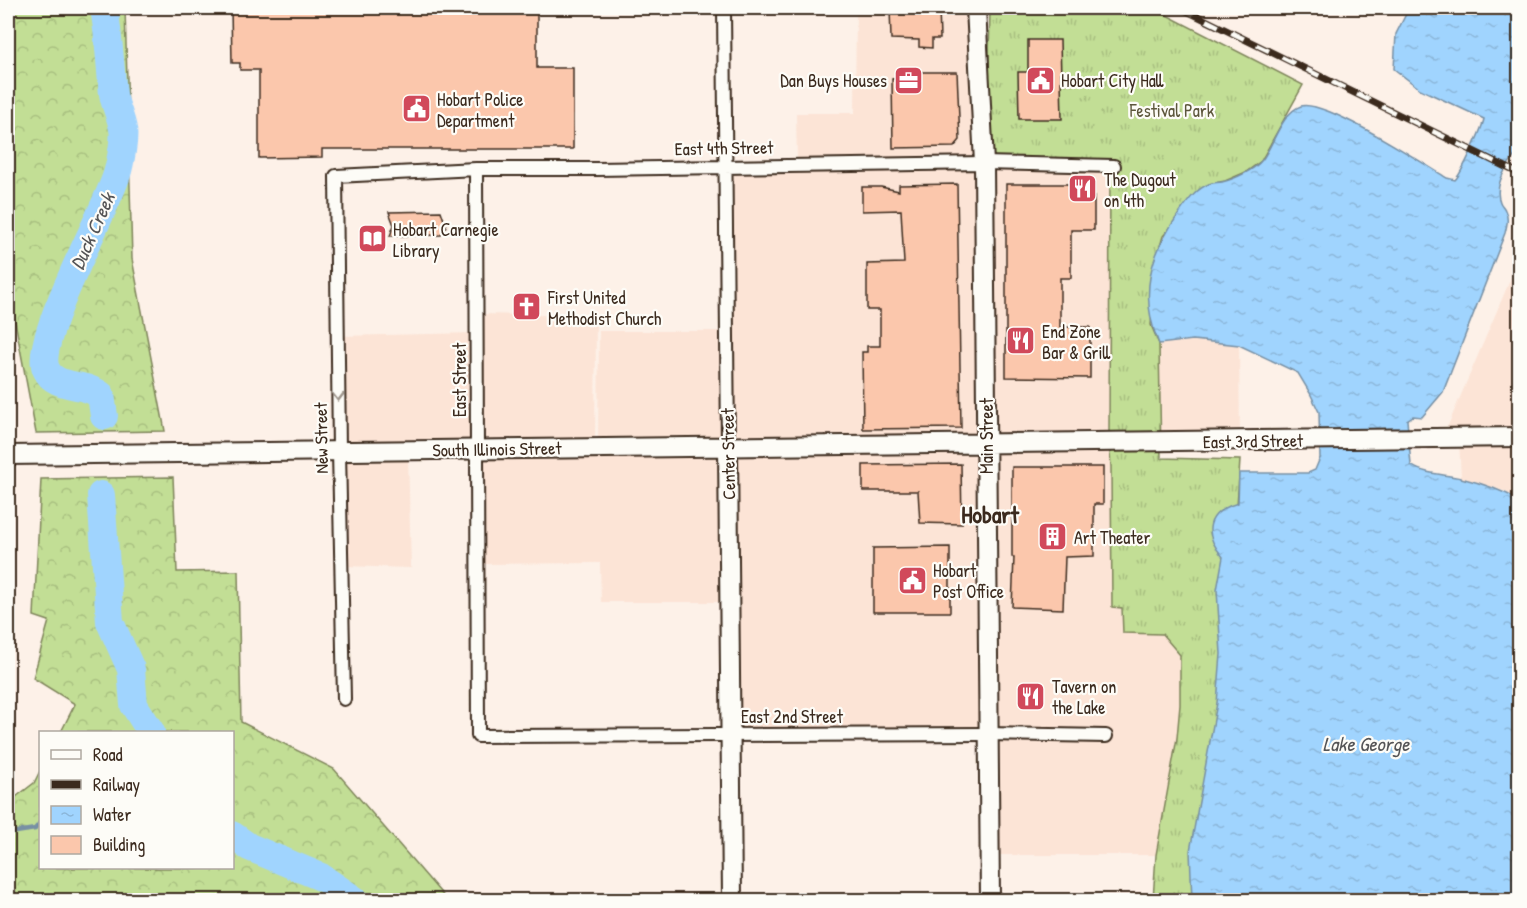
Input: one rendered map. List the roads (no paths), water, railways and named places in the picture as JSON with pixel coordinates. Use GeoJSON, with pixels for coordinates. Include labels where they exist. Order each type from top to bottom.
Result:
{"type":"FeatureCollection","features":[{"type":"Feature","properties":{"kind":"street","name":"Center Street"},"geometry":{"type":"LineString","coordinates":[[723,8],[732,900]]}},
{"type":"Feature","properties":{"kind":"street","name":"Main Street"},"geometry":{"type":"LineString","coordinates":[[976,8],[984,163],[990,900]]}},
{"type":"Feature","properties":{"kind":"street","name":"East 4th Street"},"geometry":{"type":"LineString","coordinates":[[336,176],[477,169],[984,163],[1114,165]]}},
{"type":"Feature","properties":{"kind":"street","name":"East Street"},"geometry":{"type":"LineString","coordinates":[[477,169],[478,736]]}},
{"type":"Feature","properties":{"kind":"street","name":"New Street"},"geometry":{"type":"LineString","coordinates":[[336,176],[344,699]]}},
{"type":"Feature","properties":{"kind":"street","name":"East 3rd Street"},"geometry":{"type":"LineString","coordinates":[[986,443],[1520,437]]}},
{"type":"Feature","properties":{"kind":"street","name":"South Illinois Street"},"geometry":{"type":"LineString","coordinates":[[8,454],[986,443]]}},
{"type":"Feature","properties":{"kind":"street","name":"East 2nd Street"},"geometry":{"type":"LineString","coordinates":[[478,736],[988,734],[1106,736]]}},
{"type":"Feature","properties":{"kind":"water","name":"Lake George"},"geometry":{"type":"Polygon","coordinates":[[[1409,8],[1519,8],[1519,151],[1506,168],[1498,189],[1500,202],[1507,216],[1505,233],[1443,392],[1422,417],[1413,416],[1407,420],[1411,465],[1428,472],[1483,485],[1519,500],[1519,900],[1192,900],[1190,851],[1217,703],[1221,654],[1217,590],[1223,557],[1212,540],[1211,524],[1219,512],[1238,503],[1239,473],[1308,473],[1315,470],[1320,458],[1319,412],[1298,373],[1239,345],[1193,340],[1159,344],[1149,308],[1150,275],[1161,243],[1193,196],[1204,186],[1227,181],[1259,164],[1288,115],[1301,106],[1313,106],[1331,112],[1397,147],[1447,178],[1455,180],[1471,151],[1484,119],[1420,89],[1394,69],[1396,34],[1409,8]]]}},
{"type":"Feature","properties":{"kind":"waterway","name":"Duck Creek"},"geometry":{"type":"LineString","coordinates":[[104,8],[113,94],[123,129],[122,152],[110,192],[60,304],[45,354],[46,369],[56,380],[86,388],[101,395],[104,416]]}},
{"type":"Feature","properties":{"kind":"waterway","name":"Duck Creek"},"geometry":{"type":"LineString","coordinates":[[101,495],[110,622],[131,669],[134,705],[150,731]]}},
{"type":"Feature","properties":{"kind":"waterway"},"geometry":{"type":"LineString","coordinates":[[8,836],[10,833],[35,829],[39,824]]}},
{"type":"Feature","properties":{"kind":"waterway","name":"Duck Creek"},"geometry":{"type":"LineString","coordinates":[[234,836],[249,847],[321,877],[355,900]]}},
{"type":"Feature","properties":{"kind":"railway"},"geometry":{"type":"LineString","coordinates":[[1181,8],[1520,174]]}},
{"type":"Feature","properties":{"kind":"place","name":"Dan Buys Houses"},"geometry":{"type":"Point","coordinates":[908,80]}},
{"type":"Feature","properties":{"kind":"place","name":"Hobart City Hall"},"geometry":{"type":"Point","coordinates":[1040,80]}},
{"type":"Feature","properties":{"kind":"place","name":"Hobart Police Department"},"geometry":{"type":"Point","coordinates":[416,109]}},
{"type":"Feature","properties":{"kind":"place","name":"The Dugout on 4th"},"geometry":{"type":"Point","coordinates":[1083,189]}},
{"type":"Feature","properties":{"kind":"place","name":"Hobart Carnegie Library"},"geometry":{"type":"Point","coordinates":[372,239]}},
{"type":"Feature","properties":{"kind":"place","name":"First United Methodist Church"},"geometry":{"type":"Point","coordinates":[527,307]}},
{"type":"Feature","properties":{"kind":"place","name":"End Zone Bar & Grill"},"geometry":{"type":"Point","coordinates":[1021,341]}},
{"type":"Feature","properties":{"kind":"place","name":"Art Theater"},"geometry":{"type":"Point","coordinates":[1053,537]}},
{"type":"Feature","properties":{"kind":"place","name":"Hobart Post Office"},"geometry":{"type":"Point","coordinates":[912,580]}},
{"type":"Feature","properties":{"kind":"place","name":"Tavern on the Lake"},"geometry":{"type":"Point","coordinates":[1031,696]}},
{"type":"Feature","properties":{"kind":"district","name":"Hobart"},"geometry":{"type":"Point","coordinates":[990,514]}},
{"type":"Feature","properties":{"kind":"park label","name":"Festival Park"},"geometry":{"type":"Point","coordinates":[1172,110]}}]}
